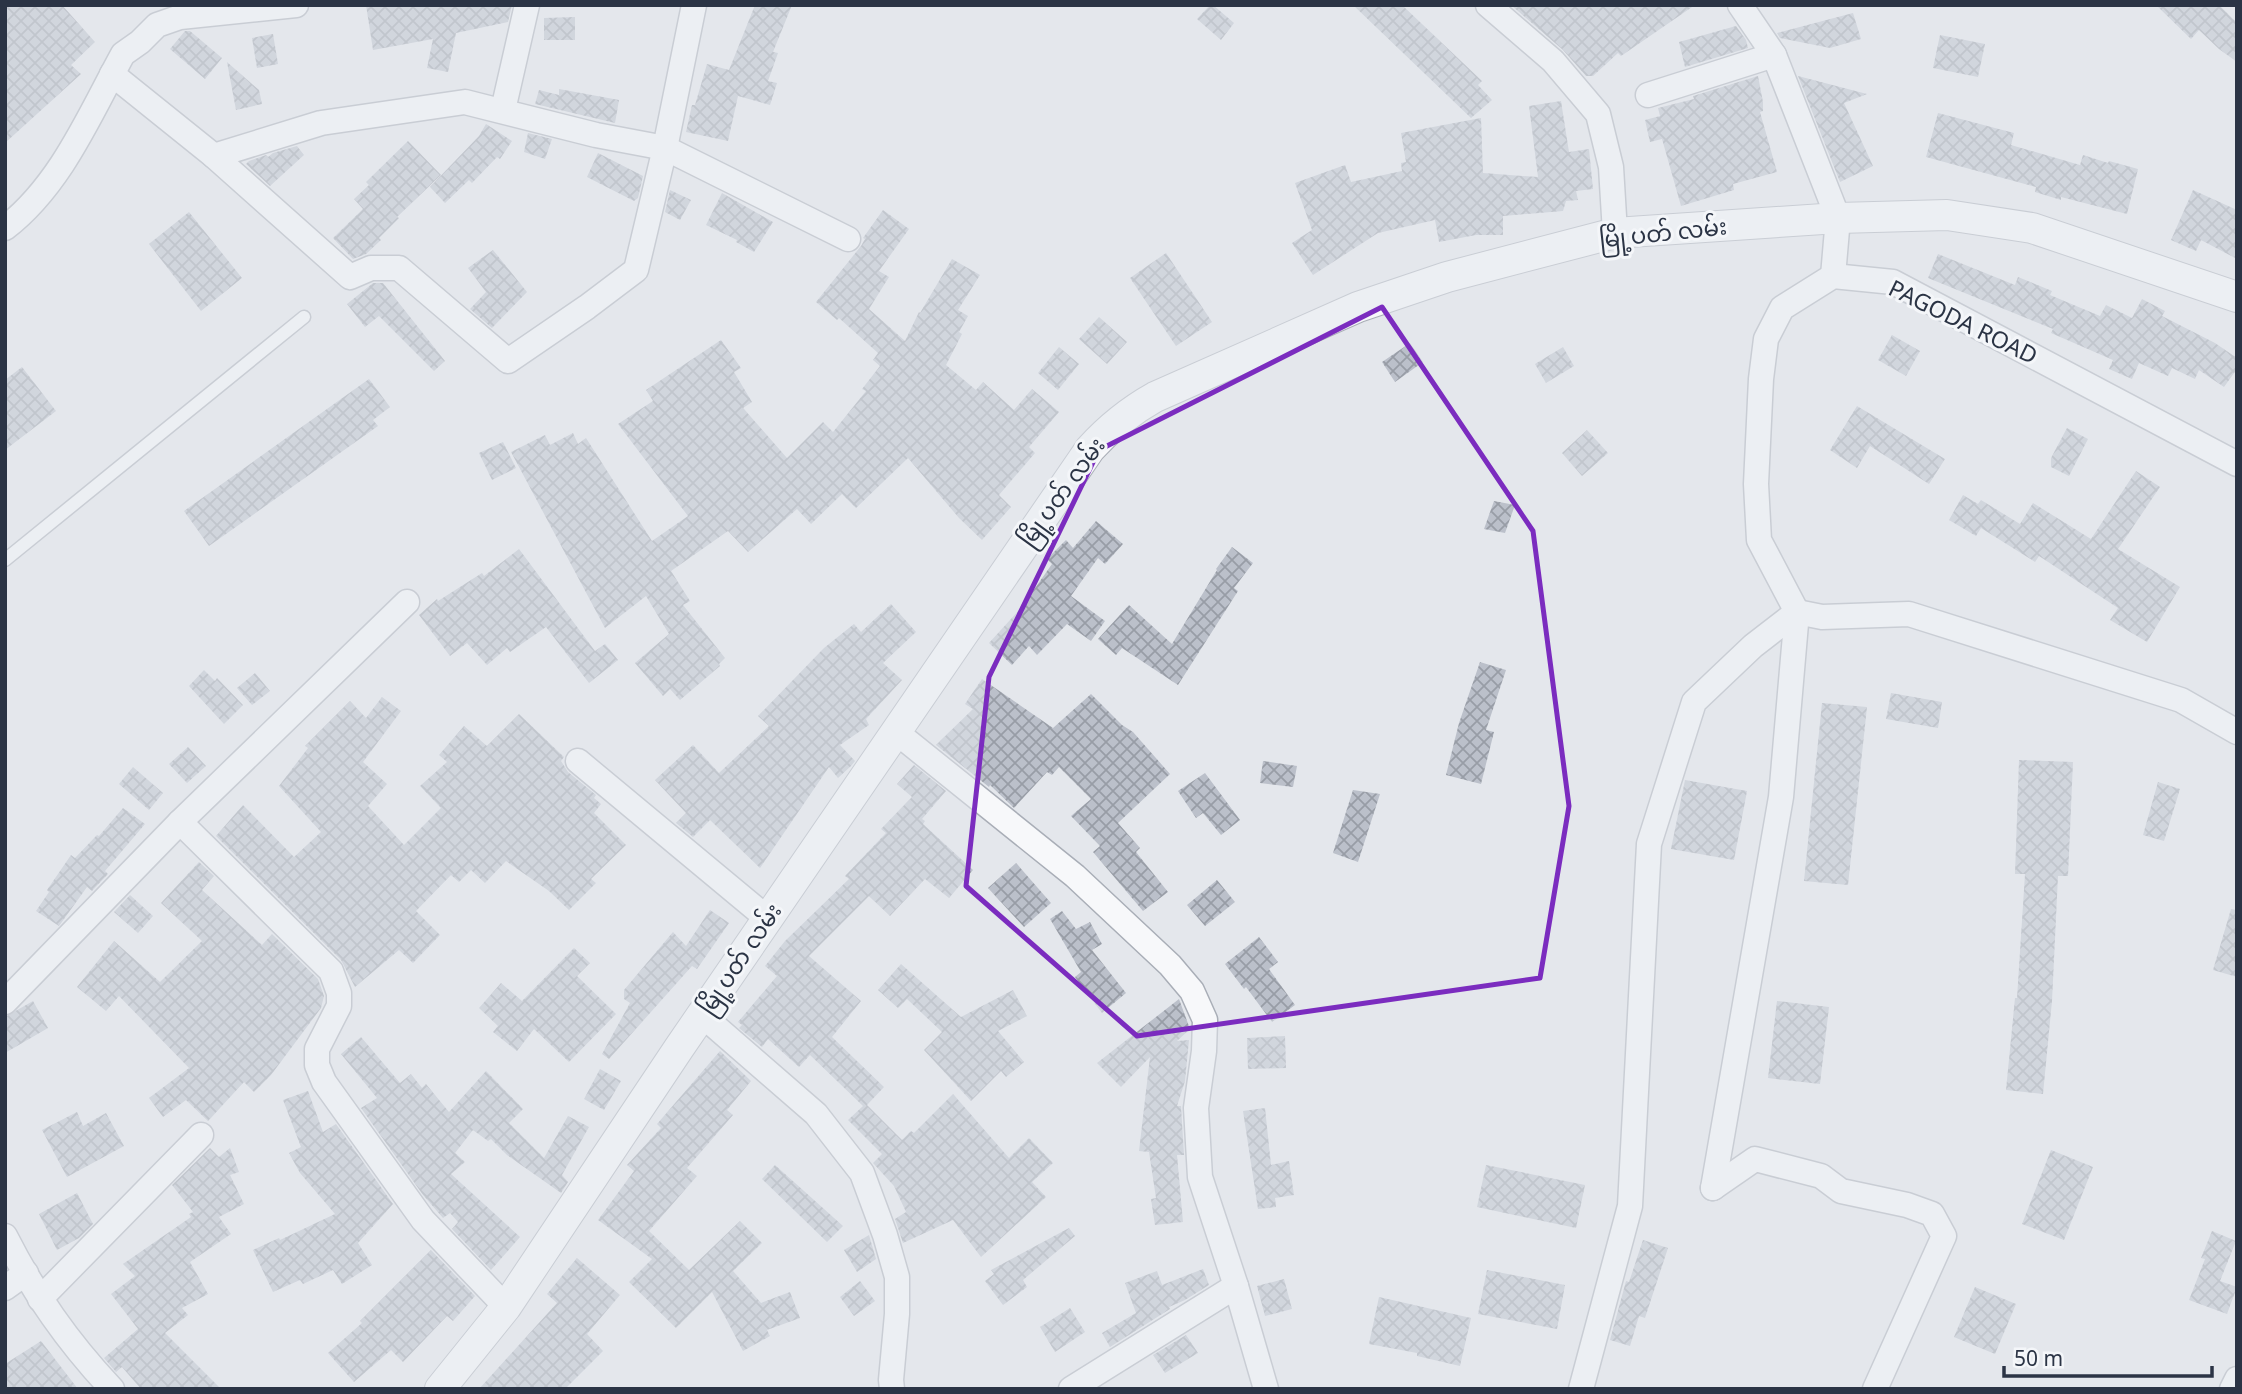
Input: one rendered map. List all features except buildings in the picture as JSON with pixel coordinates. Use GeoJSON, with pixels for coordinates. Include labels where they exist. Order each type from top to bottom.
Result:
{"type":"FeatureCollection","features":[{"type":"Feature","properties":{"kind":"street"},"geometry":{"type":"LineString","coordinates":[[5,228],[36,201],[55,176],[123,54],[157,25],[180,17],[296,5]]}},
{"type":"Feature","properties":{"kind":"street"},"geometry":{"type":"LineString","coordinates":[[503,110],[527,5]]}},
{"type":"Feature","properties":{"kind":"street"},"geometry":{"type":"LineString","coordinates":[[112,74],[214,156],[350,277],[371,268],[399,268],[508,361],[636,270],[665,148],[694,5]]}},
{"type":"Feature","properties":{"kind":"street"},"geometry":{"type":"LineString","coordinates":[[1488,5],[1553,61],[1598,114],[1611,167],[1615,233]]}},
{"type":"Feature","properties":{"kind":"street"},"geometry":{"type":"LineString","coordinates":[[1740,5],[1774,55],[1838,218],[1833,276],[1782,308],[1766,340],[1761,379],[1756,484],[1759,540],[1797,612],[1781,797],[1713,1188],[1755,1159],[1821,1176],[1840,1191],[1907,1205],[1933,1214],[1944,1236],[1875,1389]]}},
{"type":"Feature","properties":{"kind":"street"},"geometry":{"type":"LineString","coordinates":[[1648,95],[1774,55]]}},
{"type":"Feature","properties":{"kind":"street"},"geometry":{"type":"LineString","coordinates":[[214,156],[321,123],[465,102],[596,135],[665,148],[848,239]]}},
{"type":"Feature","properties":{"kind":"street","name":"မြို့ပတ် လမ်း"},"geometry":{"type":"LineString","coordinates":[[440,1389],[506,1307],[702,1015],[1090,449],[1107,430],[1131,411],[1155,397],[1359,307],[1447,277],[1615,233],[1838,218],[1947,215],[2032,228],[2237,297]]}},
{"type":"Feature","properties":{"kind":"street","name":"PAGODA ROAD"},"geometry":{"type":"LineString","coordinates":[[1833,276],[1894,282],[2237,464]]}},
{"type":"Feature","properties":{"kind":"street"},"geometry":{"type":"LineString","coordinates":[[5,1002],[180,822],[407,602]]}},
{"type":"Feature","properties":{"kind":"street"},"geometry":{"type":"LineString","coordinates":[[1581,1389],[1630,1206],[1649,844],[1694,702],[1753,646],[1797,612],[1822,617],[1909,614],[2181,700],[2237,732]]}},
{"type":"Feature","properties":{"kind":"street"},"geometry":{"type":"LineString","coordinates":[[896,733],[1075,876],[1170,965],[1192,991],[1205,1020],[1204,1051],[1196,1108],[1200,1177],[1266,1389]]}},
{"type":"Feature","properties":{"kind":"street"},"geometry":{"type":"LineString","coordinates":[[578,761],[768,919]]}},
{"type":"Feature","properties":{"kind":"street"},"geometry":{"type":"LineString","coordinates":[[180,822],[331,971],[339,993],[339,1006],[317,1049],[317,1065],[324,1082],[423,1220],[506,1307]]}},
{"type":"Feature","properties":{"kind":"street"},"geometry":{"type":"LineString","coordinates":[[702,1015],[816,1114],[862,1173],[885,1234],[897,1277],[892,1389]]}},
{"type":"Feature","properties":{"kind":"street"},"geometry":{"type":"LineString","coordinates":[[40,1299],[201,1135]]}},
{"type":"Feature","properties":{"kind":"street"},"geometry":{"type":"LineString","coordinates":[[5,1237],[64,1336],[111,1388]]}},
{"type":"Feature","properties":{"kind":"street"},"geometry":{"type":"LineString","coordinates":[[5,1288],[26,1273]]}},
{"type":"Feature","properties":{"kind":"street"},"geometry":{"type":"LineString","coordinates":[[1071,1389],[1236,1286]]}},
{"type":"Feature","properties":{"kind":"street"},"geometry":{"type":"LineString","coordinates":[[2232,1389],[2237,1379]]}},
{"type":"Feature","properties":{"kind":"lane"},"geometry":{"type":"LineString","coordinates":[[5,560],[304,317]]}},
{"type":"Feature","properties":{"kind":"highlighted area"},"geometry":{"type":"Polygon","coordinates":[[[1382,307],[1533,531],[1569,806],[1540,978],[1137,1036],[966,886],[989,677],[1099,450],[1382,307]]]}}]}
